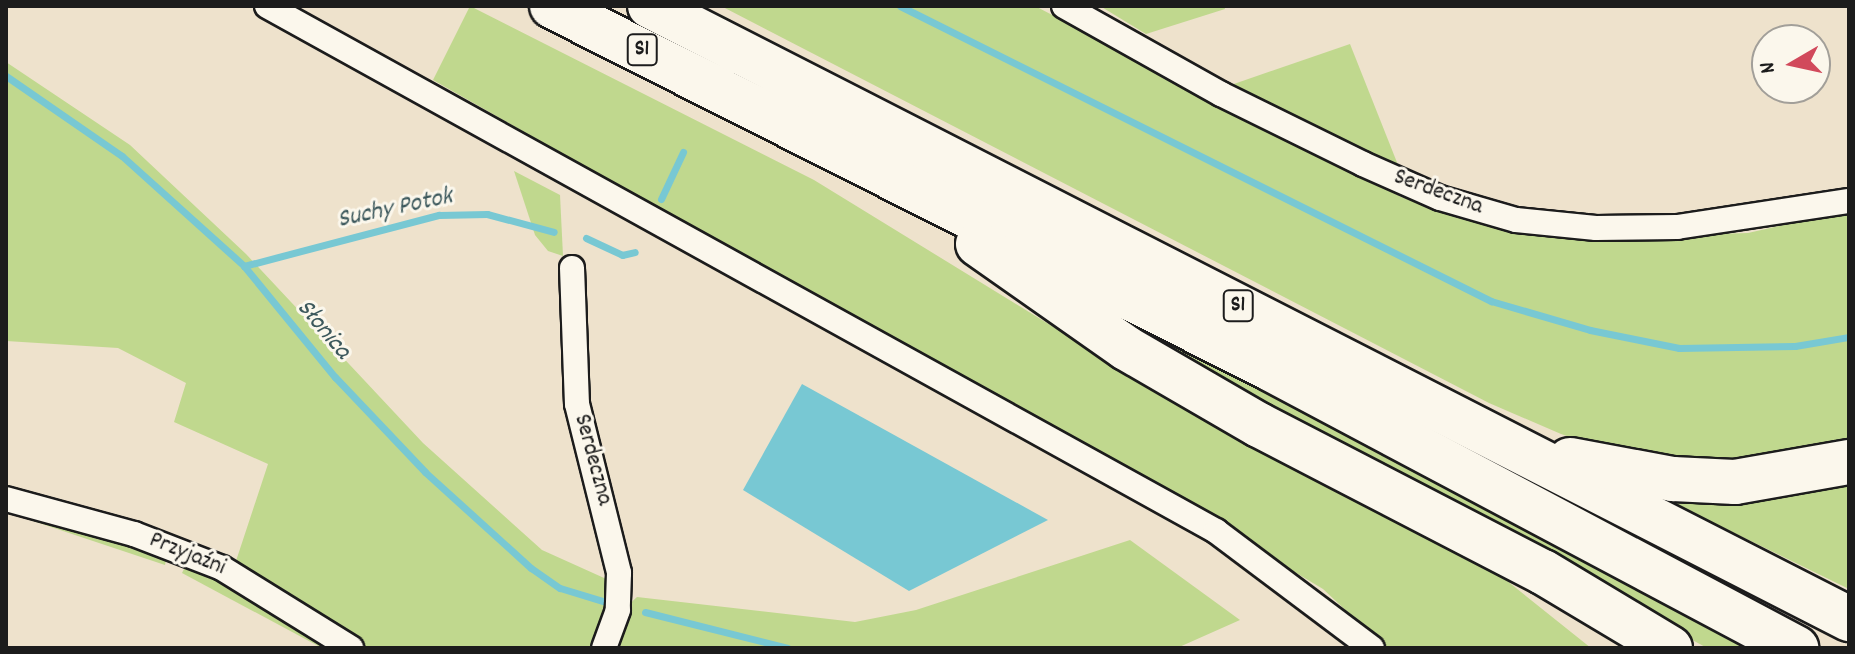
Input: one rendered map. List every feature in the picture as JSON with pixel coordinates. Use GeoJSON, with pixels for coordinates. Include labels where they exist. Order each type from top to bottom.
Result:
{"type":"FeatureCollection","features":[{"type":"Feature","properties":{"kind":"highway","name":"S1"},"geometry":{"type":"LineString","coordinates":[[552,6],[1427,451],[1796,648]]}},
{"type":"Feature","properties":{"kind":"highway","name":"S1"},"geometry":{"type":"LineString","coordinates":[[650,6],[1839,615]]}},
{"type":"Feature","properties":{"kind":"highway"},"geometry":{"type":"LineString","coordinates":[[883,173],[1126,348],[1259,425],[1543,572],[1670,648]]}},
{"type":"Feature","properties":{"kind":"highway"},"geometry":{"type":"LineString","coordinates":[[1506,443],[1601,468],[1673,479],[1735,482],[1849,462]]}},
{"type":"Feature","properties":{"kind":"street"},"geometry":{"type":"LineString","coordinates":[[267,6],[1216,531],[1372,648]]}},
{"type":"Feature","properties":{"kind":"street","name":"Serdeczna"},"geometry":{"type":"LineString","coordinates":[[1064,6],[1221,94],[1363,164],[1440,198],[1516,220],[1596,228],[1677,227],[1849,201]]}},
{"type":"Feature","properties":{"kind":"street","name":"Serdeczna"},"geometry":{"type":"LineString","coordinates":[[572,268],[577,404],[619,573],[618,610],[604,648]]}},
{"type":"Feature","properties":{"kind":"street","name":"Przyjaźni"},"geometry":{"type":"LineString","coordinates":[[6,499],[134,534],[222,568],[351,648]]}},
{"type":"Feature","properties":{"kind":"green space"},"geometry":{"type":"Polygon","coordinates":[[[470,6],[814,180],[1161,393],[1506,580],[1591,648],[1386,648],[1323,589],[1253,547],[433,80],[470,6]]]}},
{"type":"Feature","properties":{"kind":"green space"},"geometry":{"type":"Polygon","coordinates":[[[721,6],[1035,6],[1401,197],[1504,229],[1582,238],[1748,233],[1849,210],[1849,452],[1740,468],[1611,451],[1561,434],[1489,403],[721,6]]]}},
{"type":"Feature","properties":{"kind":"green space"},"geometry":{"type":"Polygon","coordinates":[[[1100,6],[1224,6],[1225,9],[1146,34],[1100,6]]]}},
{"type":"Feature","properties":{"kind":"green space"},"geometry":{"type":"Polygon","coordinates":[[[1350,44],[1400,170],[1228,86],[1350,44]]]}},
{"type":"Feature","properties":{"kind":"green space"},"geometry":{"type":"Polygon","coordinates":[[[6,62],[130,145],[246,254],[423,443],[542,550],[613,582],[595,648],[363,648],[328,619],[235,564],[268,464],[174,422],[186,383],[118,348],[6,341],[6,62]]]}},
{"type":"Feature","properties":{"kind":"green space"},"geometry":{"type":"Polygon","coordinates":[[[514,171],[560,195],[563,256],[548,251],[535,235],[514,171]]]}},
{"type":"Feature","properties":{"kind":"green space"},"geometry":{"type":"Polygon","coordinates":[[[1079,292],[1759,648],[1707,648],[1140,337],[1079,292]]]}},
{"type":"Feature","properties":{"kind":"green space"},"geometry":{"type":"Polygon","coordinates":[[[1849,482],[1849,589],[1646,490],[1849,482]]]}},
{"type":"Feature","properties":{"kind":"green space"},"geometry":{"type":"Polygon","coordinates":[[[6,508],[167,555],[165,565],[6,512],[6,508]]]}},
{"type":"Feature","properties":{"kind":"green space"},"geometry":{"type":"Polygon","coordinates":[[[1130,540],[1240,620],[1177,648],[610,648],[623,610],[637,597],[855,622],[916,610],[1130,540]]]}},
{"type":"Feature","properties":{"kind":"green space"},"geometry":{"type":"Polygon","coordinates":[[[187,563],[224,580],[336,648],[322,648],[182,573],[187,563]]]}},
{"type":"Feature","properties":{"kind":"water"},"geometry":{"type":"Polygon","coordinates":[[[802,384],[1048,520],[909,591],[743,490],[802,384]]]}},
{"type":"Feature","properties":{"kind":"waterway"},"geometry":{"type":"LineString","coordinates":[[900,6],[1491,301],[1590,330],[1679,348],[1795,346],[1849,337]]}},
{"type":"Feature","properties":{"kind":"waterway","name":"Słonica"},"geometry":{"type":"LineString","coordinates":[[6,76],[122,156],[244,266],[335,377],[425,472],[531,568],[560,588],[609,603]]}},
{"type":"Feature","properties":{"kind":"waterway"},"geometry":{"type":"LineString","coordinates":[[661,199],[683,152]]}},
{"type":"Feature","properties":{"kind":"waterway","name":"Suchy Potok"},"geometry":{"type":"LineString","coordinates":[[244,266],[439,215],[487,214],[554,232]]}},
{"type":"Feature","properties":{"kind":"waterway"},"geometry":{"type":"LineString","coordinates":[[586,238],[622,255],[635,252]]}},
{"type":"Feature","properties":{"kind":"waterway","name":"Słonica"},"geometry":{"type":"LineString","coordinates":[[645,612],[788,648]]}}]}
